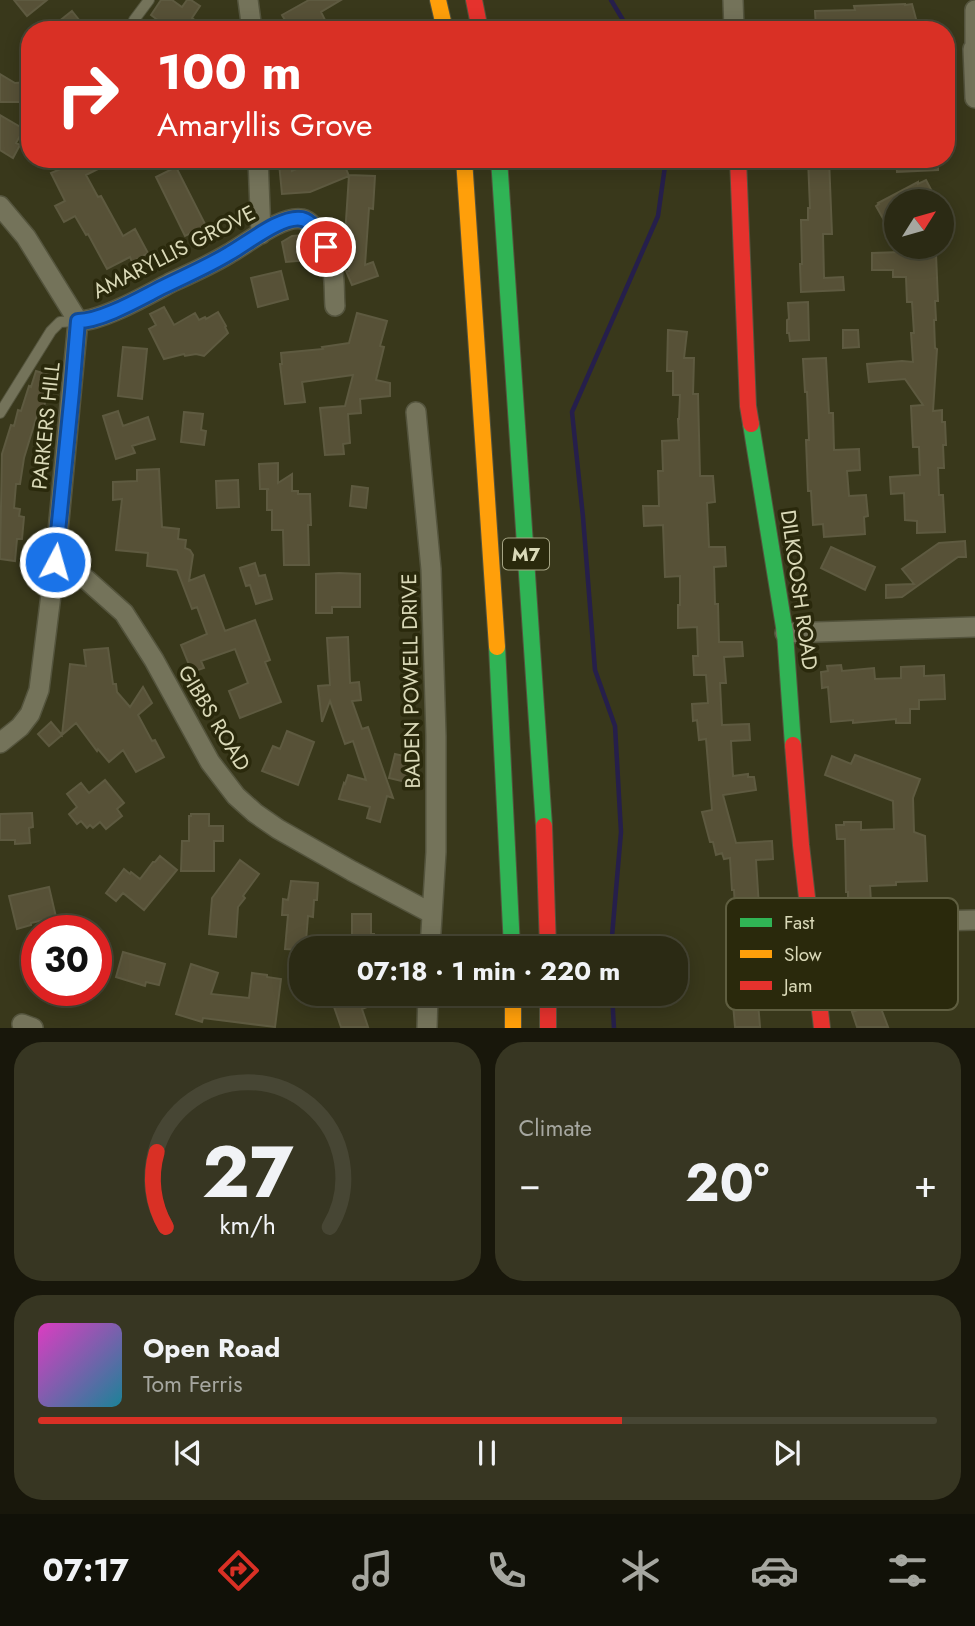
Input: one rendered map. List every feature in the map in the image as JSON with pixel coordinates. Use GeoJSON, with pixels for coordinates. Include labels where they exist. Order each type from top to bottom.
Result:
{"type":"FeatureCollection","features":[{"type":"Feature","properties":{"kind":"main road"},"geometry":{"type":"LineString","coordinates":[[438,0],[443,21]]}},
{"type":"Feature","properties":{"kind":"main road"},"geometry":{"type":"LineString","coordinates":[[474,0],[478,21]]}},
{"type":"Feature","properties":{"kind":"main road","name":"M7"},"geometry":{"type":"LineString","coordinates":[[465,168],[495,619],[512,936]]}},
{"type":"Feature","properties":{"kind":"main road","name":"M7"},"geometry":{"type":"LineString","coordinates":[[500,168],[543,802],[548,936]]}},
{"type":"Feature","properties":{"kind":"main road","name":"DILKOOSH ROAD"},"geometry":{"type":"LineString","coordinates":[[738,168],[748,406],[785,633],[806,898]]}},
{"type":"Feature","properties":{"kind":"main road"},"geometry":{"type":"LineString","coordinates":[[513,1006],[513,1027]]}},
{"type":"Feature","properties":{"kind":"main road"},"geometry":{"type":"LineString","coordinates":[[548,1006],[548,1027]]}},
{"type":"Feature","properties":{"kind":"street"},"geometry":{"type":"LineString","coordinates":[[248,0],[251,21]]}},
{"type":"Feature","properties":{"kind":"street"},"geometry":{"type":"LineString","coordinates":[[733,0],[734,21]]}},
{"type":"Feature","properties":{"kind":"street"},"geometry":{"type":"LineString","coordinates":[[975,10],[975,98]]}},
{"type":"Feature","properties":{"kind":"street"},"geometry":{"type":"LineString","coordinates":[[258,168],[261,234]]}},
{"type":"Feature","properties":{"kind":"street"},"geometry":{"type":"LineString","coordinates":[[0,206],[26,237],[78,321]]}},
{"type":"Feature","properties":{"kind":"street","name":"AMARYLLIS GROVE"},"geometry":{"type":"LineString","coordinates":[[78,321],[86,321],[118,309],[228,254],[290,219],[304,219],[312,225],[326,247],[334,275],[335,306]]}},
{"type":"Feature","properties":{"kind":"street","name":"PARKERS HILL"},"geometry":{"type":"LineString","coordinates":[[0,743],[20,727],[30,714],[38,690],[55,562],[78,321]]}},
{"type":"Feature","properties":{"kind":"street","name":"BADEN POWELL DRIVE"},"geometry":{"type":"LineString","coordinates":[[416,412],[431,569],[436,736],[436,852],[430,936]]}},
{"type":"Feature","properties":{"kind":"street","name":"GIBBS ROAD"},"geometry":{"type":"LineString","coordinates":[[55,562],[87,580],[124,613],[154,660],[210,762],[236,796],[278,829],[431,913]]}},
{"type":"Feature","properties":{"kind":"street"},"geometry":{"type":"LineString","coordinates":[[785,633],[975,627]]}},
{"type":"Feature","properties":{"kind":"street"},"geometry":{"type":"LineString","coordinates":[[427,1027],[428,1006]]}},
{"type":"Feature","properties":{"kind":"lane"},"geometry":{"type":"LineString","coordinates":[[134,20],[149,0]]}},
{"type":"Feature","properties":{"kind":"lane"},"geometry":{"type":"LineString","coordinates":[[0,414],[51,331],[60,322],[78,321]]}},
{"type":"Feature","properties":{"kind":"building"},"geometry":{"type":"Polygon","coordinates":[[[14,0],[47,0],[27,16],[14,0]]]}},
{"type":"Feature","properties":{"kind":"building"},"geometry":{"type":"Polygon","coordinates":[[[161,0],[172,0],[182,7],[187,0],[191,0],[200,6],[192,18],[196,21],[159,21],[151,15],[161,0]]]}},
{"type":"Feature","properties":{"kind":"building"},"geometry":{"type":"Polygon","coordinates":[[[309,0],[341,0],[321,12],[326,21],[286,21],[282,15],[309,0]]]}},
{"type":"Feature","properties":{"kind":"building"},"geometry":{"type":"Polygon","coordinates":[[[912,4],[917,21],[816,21],[815,11],[855,10],[854,6],[912,4]]]}},
{"type":"Feature","properties":{"kind":"building"},"geometry":{"type":"Polygon","coordinates":[[[72,11],[80,21],[59,21],[72,11]]]}},
{"type":"Feature","properties":{"kind":"building"},"geometry":{"type":"Polygon","coordinates":[[[0,74],[15,83],[21,82],[21,102],[0,102],[0,74]]]}},
{"type":"Feature","properties":{"kind":"building"},"geometry":{"type":"Polygon","coordinates":[[[0,115],[21,127],[21,134],[16,143],[20,145],[13,158],[0,150],[0,115]]]}},
{"type":"Feature","properties":{"kind":"building"},"geometry":{"type":"Polygon","coordinates":[[[63,168],[98,168],[86,175],[98,197],[101,196],[123,236],[135,229],[148,253],[132,262],[130,257],[107,269],[75,216],[64,222],[55,206],[65,201],[51,173],[63,168]]]}},
{"type":"Feature","properties":{"kind":"building"},"geometry":{"type":"Polygon","coordinates":[[[177,168],[206,226],[185,236],[156,177],[177,168]]]}},
{"type":"Feature","properties":{"kind":"building"},"geometry":{"type":"Polygon","coordinates":[[[279,168],[292,168],[292,171],[299,168],[346,168],[349,176],[310,192],[282,194],[279,168]]]}},
{"type":"Feature","properties":{"kind":"building"},"geometry":{"type":"Polygon","coordinates":[[[808,168],[829,168],[832,234],[823,234],[824,278],[843,277],[844,290],[801,292],[801,220],[808,220],[808,168]]]}},
{"type":"Feature","properties":{"kind":"building"},"geometry":{"type":"Polygon","coordinates":[[[897,168],[938,168],[938,170],[897,172],[897,168]]]}},
{"type":"Feature","properties":{"kind":"building"},"geometry":{"type":"Polygon","coordinates":[[[349,175],[375,176],[373,209],[369,208],[365,265],[373,262],[378,276],[352,285],[346,271],[349,271],[350,236],[345,236],[349,175]]]}},
{"type":"Feature","properties":{"kind":"building"},"geometry":{"type":"Polygon","coordinates":[[[926,180],[931,189],[905,189],[918,182],[926,180]]]}},
{"type":"Feature","properties":{"kind":"building"},"geometry":{"type":"Polygon","coordinates":[[[884,200],[884,220],[876,206],[884,200]]]}},
{"type":"Feature","properties":{"kind":"building"},"geometry":{"type":"Polygon","coordinates":[[[304,235],[308,260],[286,262],[282,242],[292,236],[304,235]]]}},
{"type":"Feature","properties":{"kind":"building"},"geometry":{"type":"Polygon","coordinates":[[[872,253],[884,253],[884,259],[936,259],[938,301],[935,301],[934,320],[937,349],[933,411],[942,410],[942,422],[945,422],[944,468],[938,468],[945,532],[917,533],[917,521],[905,520],[904,493],[891,494],[890,477],[920,475],[919,447],[913,447],[911,406],[923,405],[905,379],[869,382],[867,364],[913,362],[911,333],[914,333],[912,302],[907,302],[906,277],[893,277],[893,270],[872,270],[872,253]]]}},
{"type":"Feature","properties":{"kind":"building"},"geometry":{"type":"Polygon","coordinates":[[[281,271],[288,299],[258,307],[251,278],[281,271]]]}},
{"type":"Feature","properties":{"kind":"building"},"geometry":{"type":"Polygon","coordinates":[[[808,302],[809,340],[790,341],[787,333],[788,303],[808,302]]]}},
{"type":"Feature","properties":{"kind":"building"},"geometry":{"type":"Polygon","coordinates":[[[164,307],[174,325],[195,313],[199,320],[218,312],[228,333],[204,356],[184,354],[164,359],[149,329],[156,325],[150,314],[164,307]]]}},
{"type":"Feature","properties":{"kind":"building"},"geometry":{"type":"Polygon","coordinates":[[[357,313],[387,321],[380,346],[384,347],[376,380],[390,383],[390,396],[360,399],[361,413],[348,414],[350,443],[343,444],[344,454],[325,455],[320,408],[345,406],[353,375],[302,382],[305,402],[285,404],[281,353],[323,349],[322,347],[349,343],[357,313]]]}},
{"type":"Feature","properties":{"kind":"building"},"geometry":{"type":"Polygon","coordinates":[[[668,330],[687,332],[684,358],[694,358],[693,394],[698,394],[700,476],[713,476],[715,502],[707,503],[709,547],[725,547],[726,566],[714,567],[719,642],[742,642],[743,656],[724,657],[726,683],[720,683],[722,725],[749,724],[750,740],[731,741],[733,776],[748,774],[748,777],[754,777],[756,790],[723,795],[736,843],[772,841],[773,859],[756,860],[758,898],[734,898],[730,858],[724,859],[722,853],[716,855],[713,842],[710,842],[702,812],[712,810],[706,739],[699,740],[697,720],[693,721],[692,704],[708,703],[706,675],[694,675],[693,656],[698,656],[697,627],[678,628],[680,576],[665,577],[663,525],[644,526],[643,506],[659,506],[658,471],[663,471],[662,441],[679,440],[680,395],[673,395],[673,371],[667,371],[668,330]]]}},
{"type":"Feature","properties":{"kind":"building"},"geometry":{"type":"Polygon","coordinates":[[[843,330],[858,330],[859,347],[843,348],[843,330]]]}},
{"type":"Feature","properties":{"kind":"building"},"geometry":{"type":"Polygon","coordinates":[[[123,347],[147,349],[142,399],[118,396],[123,347]]]}},
{"type":"Feature","properties":{"kind":"building"},"geometry":{"type":"Polygon","coordinates":[[[826,358],[829,413],[833,413],[834,450],[859,449],[860,470],[847,471],[849,496],[866,495],[868,516],[864,517],[865,534],[824,537],[823,524],[813,525],[811,491],[808,491],[806,440],[809,440],[803,359],[826,358]]]}},
{"type":"Feature","properties":{"kind":"building"},"geometry":{"type":"Polygon","coordinates":[[[36,371],[52,376],[42,414],[38,412],[24,458],[20,484],[16,484],[14,508],[20,509],[19,516],[24,517],[22,539],[17,539],[15,561],[0,559],[2,454],[11,425],[14,426],[18,410],[21,411],[36,371]]]}},
{"type":"Feature","properties":{"kind":"building"},"geometry":{"type":"Polygon","coordinates":[[[118,411],[123,426],[148,417],[155,439],[132,446],[135,453],[116,459],[103,416],[118,411]]]}},
{"type":"Feature","properties":{"kind":"building"},"geometry":{"type":"Polygon","coordinates":[[[184,412],[203,414],[201,430],[206,431],[204,445],[181,442],[184,412]]]}},
{"type":"Feature","properties":{"kind":"building"},"geometry":{"type":"Polygon","coordinates":[[[278,463],[278,483],[292,474],[292,491],[310,494],[309,565],[284,565],[283,530],[272,530],[272,510],[267,510],[269,489],[260,489],[259,464],[278,463]]]}},
{"type":"Feature","properties":{"kind":"building"},"geometry":{"type":"Polygon","coordinates":[[[159,469],[162,527],[179,529],[178,539],[186,540],[185,548],[193,555],[189,581],[204,575],[225,631],[255,620],[270,660],[265,662],[281,702],[240,718],[229,691],[248,683],[235,649],[201,661],[204,668],[192,672],[181,645],[207,634],[197,607],[192,609],[177,570],[147,566],[148,553],[116,550],[122,499],[113,500],[113,482],[137,481],[137,470],[159,469]]]}},
{"type":"Feature","properties":{"kind":"building"},"geometry":{"type":"Polygon","coordinates":[[[238,480],[239,507],[217,508],[216,481],[238,480]]]}},
{"type":"Feature","properties":{"kind":"building"},"geometry":{"type":"Polygon","coordinates":[[[352,486],[368,488],[366,508],[350,506],[352,486]]]}},
{"type":"Feature","properties":{"kind":"building"},"geometry":{"type":"Polygon","coordinates":[[[965,541],[966,557],[958,557],[902,597],[886,598],[886,585],[914,584],[902,569],[939,543],[965,541]]]}},
{"type":"Feature","properties":{"kind":"building"},"geometry":{"type":"Polygon","coordinates":[[[831,547],[875,567],[865,590],[821,568],[831,547]]]}},
{"type":"Feature","properties":{"kind":"building"},"geometry":{"type":"Polygon","coordinates":[[[255,563],[259,576],[265,575],[272,599],[256,604],[250,585],[246,586],[240,568],[255,563]]]}},
{"type":"Feature","properties":{"kind":"building"},"geometry":{"type":"Polygon","coordinates":[[[316,574],[360,574],[360,607],[332,607],[332,613],[316,613],[316,574]]]}},
{"type":"Feature","properties":{"kind":"building"},"geometry":{"type":"Polygon","coordinates":[[[348,637],[350,683],[359,682],[361,700],[352,701],[362,729],[368,727],[393,798],[387,796],[380,822],[367,818],[370,807],[339,799],[348,775],[366,780],[353,741],[345,744],[330,701],[322,722],[318,686],[330,685],[327,638],[348,637]]]}},
{"type":"Feature","properties":{"kind":"building"},"geometry":{"type":"Polygon","coordinates":[[[108,648],[113,684],[116,684],[117,692],[130,707],[143,687],[152,703],[138,715],[164,757],[136,772],[123,750],[109,762],[76,723],[62,735],[70,664],[86,666],[84,650],[108,648]]]}},
{"type":"Feature","properties":{"kind":"building"},"geometry":{"type":"Polygon","coordinates":[[[841,665],[842,671],[874,668],[875,679],[901,678],[901,667],[924,666],[924,676],[944,675],[945,699],[919,700],[919,709],[910,709],[910,723],[896,723],[896,719],[831,722],[828,687],[822,688],[821,672],[828,671],[827,666],[841,665]]]}},
{"type":"Feature","properties":{"kind":"building"},"geometry":{"type":"Polygon","coordinates":[[[51,722],[62,735],[49,746],[38,734],[51,722]]]}},
{"type":"Feature","properties":{"kind":"building"},"geometry":{"type":"Polygon","coordinates":[[[287,731],[314,742],[298,785],[262,771],[273,746],[280,749],[287,731]]]}},
{"type":"Feature","properties":{"kind":"building"},"geometry":{"type":"Polygon","coordinates":[[[395,754],[412,758],[406,782],[389,778],[395,754]]]}},
{"type":"Feature","properties":{"kind":"building"},"geometry":{"type":"Polygon","coordinates":[[[855,755],[920,779],[913,798],[914,832],[925,836],[927,881],[870,886],[871,898],[848,898],[845,839],[837,839],[836,825],[861,822],[861,830],[894,829],[893,801],[825,775],[832,756],[851,764],[855,755]]]}},
{"type":"Feature","properties":{"kind":"building"},"geometry":{"type":"Polygon","coordinates":[[[105,780],[124,803],[117,809],[122,816],[106,829],[100,822],[93,828],[90,825],[87,828],[81,821],[77,824],[69,814],[77,807],[67,794],[81,783],[89,793],[105,780]]]}},
{"type":"Feature","properties":{"kind":"building"},"geometry":{"type":"Polygon","coordinates":[[[32,813],[30,843],[15,844],[15,840],[0,840],[0,814],[32,813]]]}},
{"type":"Feature","properties":{"kind":"building"},"geometry":{"type":"Polygon","coordinates":[[[191,814],[209,814],[209,826],[223,826],[223,841],[214,841],[214,871],[181,871],[182,841],[189,841],[191,814]]]}},
{"type":"Feature","properties":{"kind":"building"},"geometry":{"type":"Polygon","coordinates":[[[160,856],[177,870],[144,910],[123,893],[116,901],[106,893],[124,869],[140,879],[160,856]]]}},
{"type":"Feature","properties":{"kind":"building"},"geometry":{"type":"Polygon","coordinates":[[[240,860],[259,874],[238,907],[236,937],[209,934],[212,898],[240,860]]]}},
{"type":"Feature","properties":{"kind":"building"},"geometry":{"type":"Polygon","coordinates":[[[291,881],[318,883],[313,917],[308,916],[306,936],[289,936],[289,949],[285,949],[288,915],[282,915],[283,899],[288,900],[291,881]]]}},
{"type":"Feature","properties":{"kind":"building"},"geometry":{"type":"Polygon","coordinates":[[[49,887],[56,915],[21,915],[21,928],[17,929],[9,896],[49,887]]]}},
{"type":"Feature","properties":{"kind":"building"},"geometry":{"type":"Polygon","coordinates":[[[352,914],[371,914],[371,934],[374,936],[352,936],[352,914]]]}},
{"type":"Feature","properties":{"kind":"building"},"geometry":{"type":"Polygon","coordinates":[[[123,952],[165,964],[159,985],[146,982],[145,986],[116,977],[123,952]]]}},
{"type":"Feature","properties":{"kind":"building"},"geometry":{"type":"Polygon","coordinates":[[[191,964],[218,973],[211,994],[249,998],[252,973],[281,979],[275,1027],[203,1018],[202,1022],[176,1014],[191,964]]]}},
{"type":"Feature","properties":{"kind":"building"},"geometry":{"type":"Polygon","coordinates":[[[334,1006],[370,1006],[362,1009],[368,1027],[341,1027],[334,1006]]]}},
{"type":"Feature","properties":{"kind":"building"},"geometry":{"type":"Polygon","coordinates":[[[734,1010],[759,1010],[760,1027],[735,1027],[734,1010]]]}},
{"type":"Feature","properties":{"kind":"building"},"geometry":{"type":"Polygon","coordinates":[[[882,1010],[888,1027],[857,1027],[852,1012],[882,1010]]]}},
{"type":"Feature","properties":{"kind":"waterway"},"geometry":{"type":"LineString","coordinates":[[611,0],[624,21]]}},
{"type":"Feature","properties":{"kind":"waterway"},"geometry":{"type":"LineString","coordinates":[[612,936],[621,832],[615,726],[595,670],[572,412],[658,216],[665,168]]}},
{"type":"Feature","properties":{"kind":"waterway"},"geometry":{"type":"LineString","coordinates":[[613,1006],[614,1028]]}},
{"type":"Feature","properties":{"kind":"traffic: fast"},"geometry":{"type":"LineString","coordinates":[[500,168],[544,826]]}},
{"type":"Feature","properties":{"kind":"traffic: fast"},"geometry":{"type":"LineString","coordinates":[[751,424],[785,633],[793,745]]}},
{"type":"Feature","properties":{"kind":"traffic: fast"},"geometry":{"type":"LineString","coordinates":[[497,647],[511,936]]}},
{"type":"Feature","properties":{"kind":"traffic: slow"},"geometry":{"type":"LineString","coordinates":[[438,0],[443,21]]}},
{"type":"Feature","properties":{"kind":"traffic: slow"},"geometry":{"type":"LineString","coordinates":[[465,168],[497,647]]}},
{"type":"Feature","properties":{"kind":"traffic: slow"},"geometry":{"type":"LineString","coordinates":[[513,1006],[513,1028]]}},
{"type":"Feature","properties":{"kind":"traffic: jam"},"geometry":{"type":"LineString","coordinates":[[474,0],[478,21]]}},
{"type":"Feature","properties":{"kind":"traffic: jam"},"geometry":{"type":"LineString","coordinates":[[738,168],[748,406],[751,424]]}},
{"type":"Feature","properties":{"kind":"traffic: jam"},"geometry":{"type":"LineString","coordinates":[[793,745],[807,898]]}},
{"type":"Feature","properties":{"kind":"traffic: jam"},"geometry":{"type":"LineString","coordinates":[[544,826],[548,936]]}},
{"type":"Feature","properties":{"kind":"traffic: jam"},"geometry":{"type":"LineString","coordinates":[[548,1006],[548,1028]]}},
{"type":"Feature","properties":{"kind":"traffic: jam"},"geometry":{"type":"LineString","coordinates":[[820,1010],[822,1028]]}},
{"type":"Feature","properties":{"kind":"route"},"geometry":{"type":"LineString","coordinates":[[55,562],[78,321],[86,321],[118,309],[228,254],[290,219],[304,219],[312,225],[326,247]]}}]}
